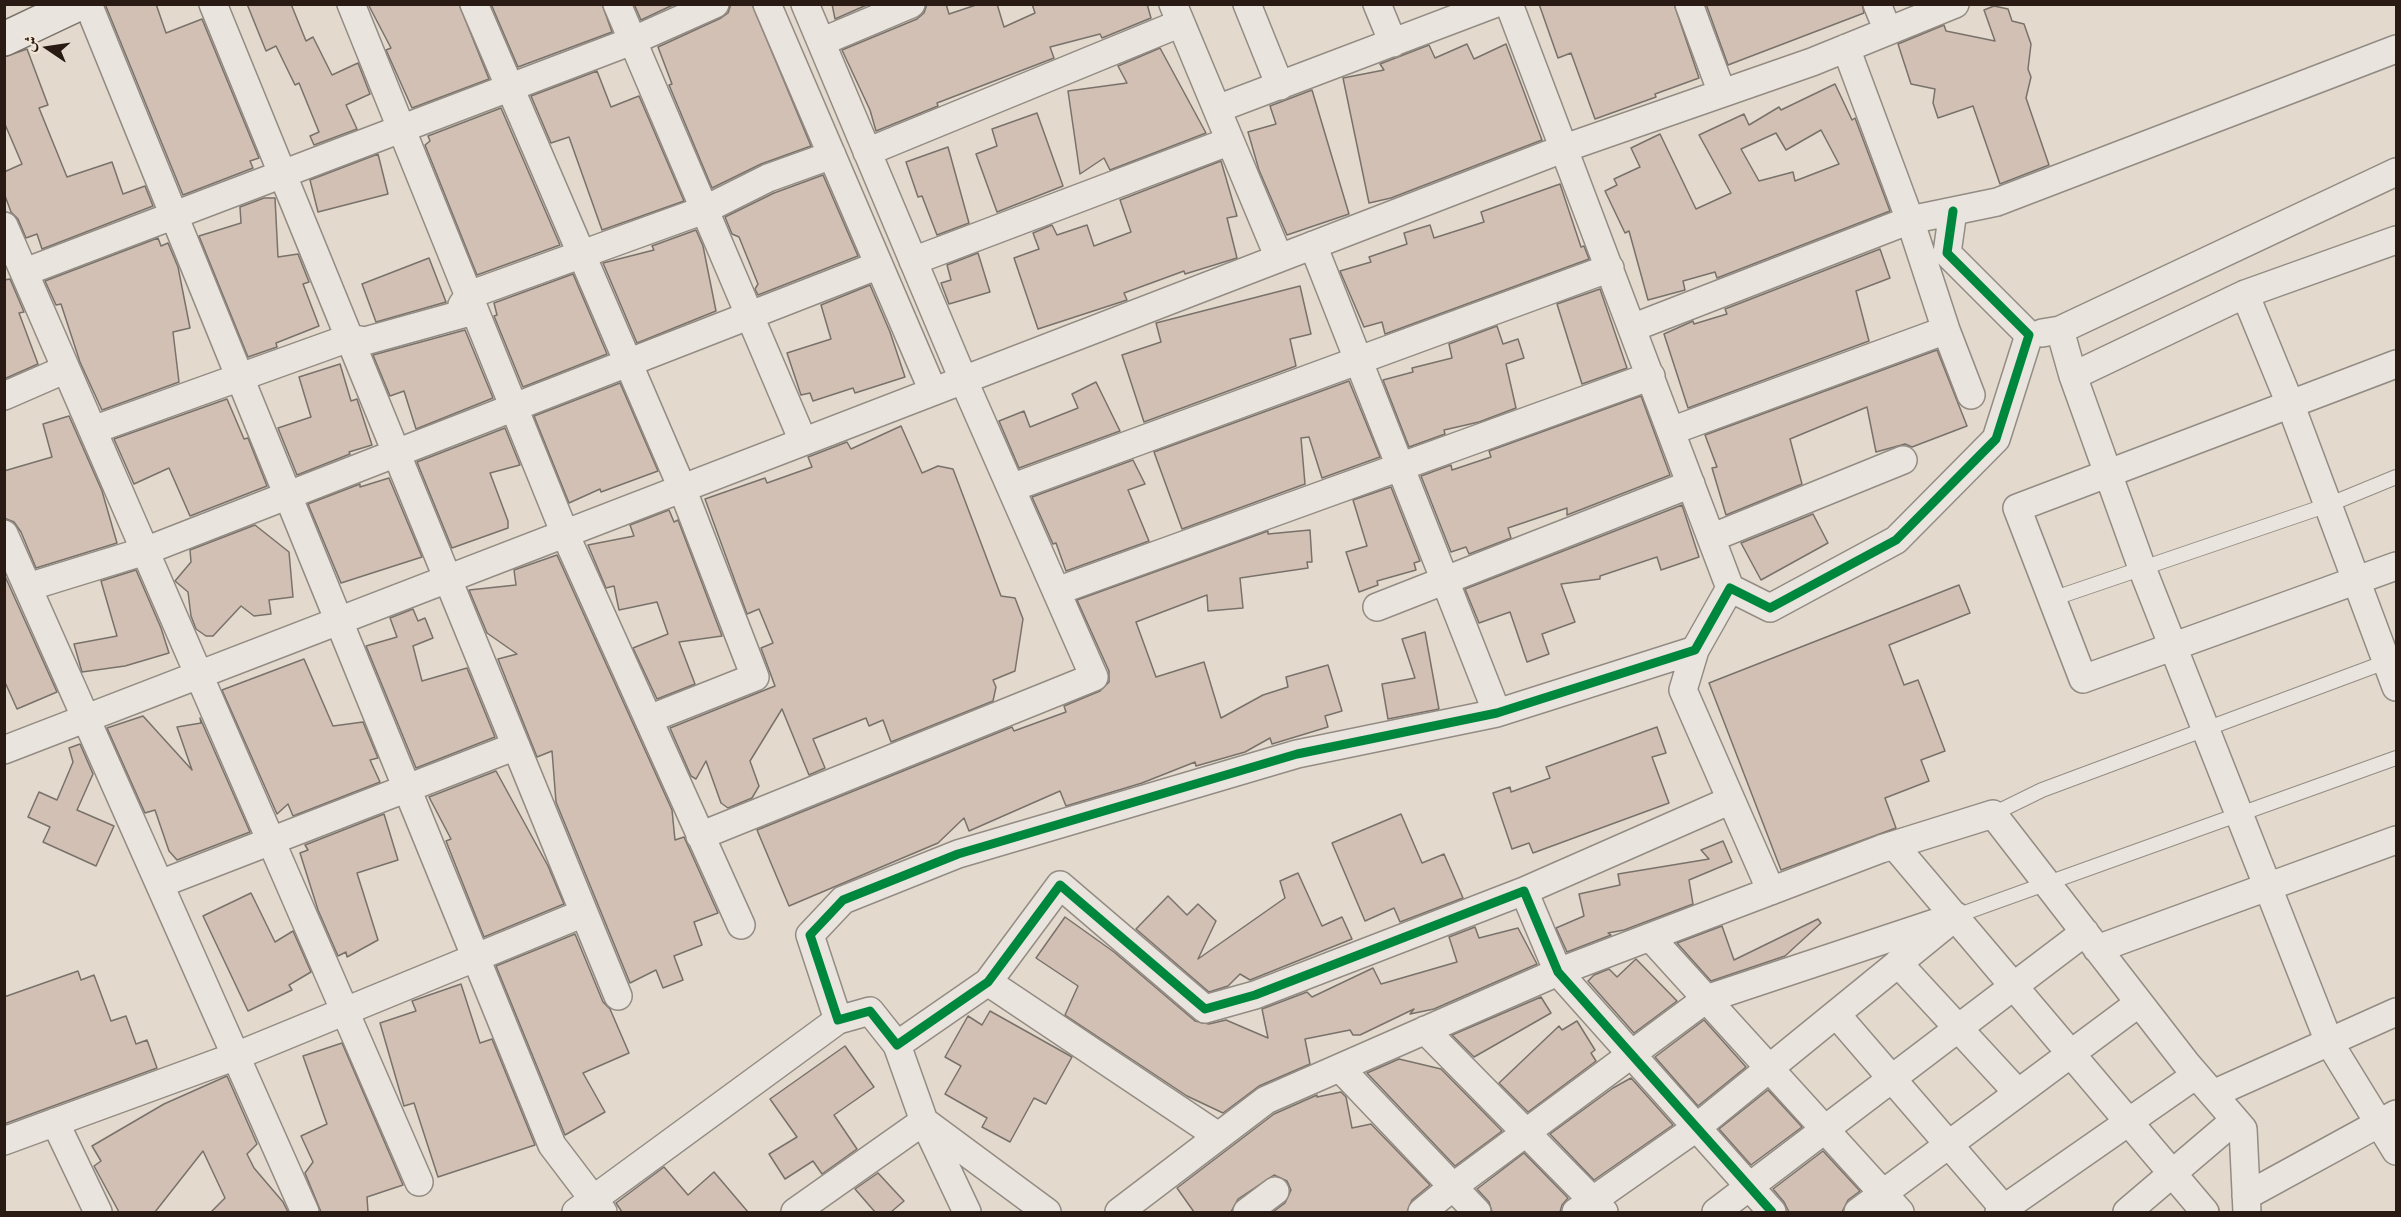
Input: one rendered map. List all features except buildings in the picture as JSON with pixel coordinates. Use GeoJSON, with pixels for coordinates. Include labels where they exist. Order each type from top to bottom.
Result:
{"type":"FeatureCollection","features":[{"type":"Feature","properties":{"kind":"street"},"geometry":{"type":"LineString","coordinates":[[4,39],[78,4]]}},
{"type":"Feature","properties":{"kind":"street"},"geometry":{"type":"LineString","coordinates":[[88,4],[552,1145],[591,1208],[838,1020],[870,1011],[897,1045],[924,1121],[967,1212]]}},
{"type":"Feature","properties":{"kind":"street"},"geometry":{"type":"LineString","coordinates":[[213,4],[618,996]]}},
{"type":"Feature","properties":{"kind":"street"},"geometry":{"type":"LineString","coordinates":[[351,4],[565,534],[741,925]]}},
{"type":"Feature","properties":{"kind":"street"},"geometry":{"type":"LineString","coordinates":[[474,4],[682,488],[755,677],[649,719]]}},
{"type":"Feature","properties":{"kind":"street"},"geometry":{"type":"LineString","coordinates":[[616,4],[803,441]]}},
{"type":"Feature","properties":{"kind":"street"},"geometry":{"type":"LineString","coordinates":[[25,272],[632,41],[715,4]]}},
{"type":"Feature","properties":{"kind":"street"},"geometry":{"type":"LineString","coordinates":[[767,4],[933,391]]}},
{"type":"Feature","properties":{"kind":"street"},"geometry":{"type":"LineString","coordinates":[[700,836],[1094,677],[963,379],[805,4]]}},
{"type":"Feature","properties":{"kind":"street"},"geometry":{"type":"LineString","coordinates":[[820,42],[911,4]]}},
{"type":"Feature","properties":{"kind":"street"},"geometry":{"type":"LineString","coordinates":[[1248,4],[1280,86]]}},
{"type":"Feature","properties":{"kind":"street"},"geometry":{"type":"LineString","coordinates":[[1377,4],[1393,43]]}},
{"type":"Feature","properties":{"kind":"street"},"geometry":{"type":"LineString","coordinates":[[1217,109],[1494,4]]}},
{"type":"Feature","properties":{"kind":"street"},"geometry":{"type":"LineString","coordinates":[[1509,4],[1730,588],[1770,608],[1896,540],[1996,439],[2029,335]]}},
{"type":"Feature","properties":{"kind":"street"},"geometry":{"type":"LineString","coordinates":[[1689,4],[1722,93]]}},
{"type":"Feature","properties":{"kind":"street"},"geometry":{"type":"LineString","coordinates":[[1877,4],[1888,32]]}},
{"type":"Feature","properties":{"kind":"street"},"geometry":{"type":"LineString","coordinates":[[4,750],[1565,148],[1846,48],[1955,4]]}},
{"type":"Feature","properties":{"kind":"street"},"geometry":{"type":"LineString","coordinates":[[867,152],[1177,14],[1279,258]]}},
{"type":"Feature","properties":{"kind":"street"},"geometry":{"type":"LineString","coordinates":[[1846,48],[1910,220],[1946,330],[1971,395]]}},
{"type":"Feature","properties":{"kind":"street"},"geometry":{"type":"LineString","coordinates":[[1632,328],[1910,220],[1997,202],[2397,49]]}},
{"type":"Feature","properties":{"kind":"street"},"geometry":{"type":"LineString","coordinates":[[913,261],[1230,141]]}},
{"type":"Feature","properties":{"kind":"street"},"geometry":{"type":"LineString","coordinates":[[93,430],[349,338],[365,341],[466,313],[462,304],[468,295],[704,210],[768,178],[832,155]]}},
{"type":"Feature","properties":{"kind":"street"},"geometry":{"type":"LineString","coordinates":[[2029,335],[2060,330],[2397,172]]}},
{"type":"Feature","properties":{"kind":"street"},"geometry":{"type":"LineString","coordinates":[[1953,211],[1947,253],[2029,335]]}},
{"type":"Feature","properties":{"kind":"street"},"geometry":{"type":"LineString","coordinates":[[4,226],[419,1182]]}},
{"type":"Feature","properties":{"kind":"street"},"geometry":{"type":"LineString","coordinates":[[2073,376],[2245,294],[2397,240]]}},
{"type":"Feature","properties":{"kind":"street"},"geometry":{"type":"LineString","coordinates":[[1313,245],[1497,713]]}},
{"type":"Feature","properties":{"kind":"street"},"geometry":{"type":"LineString","coordinates":[[28,587],[146,551],[879,265]]}},
{"type":"Feature","properties":{"kind":"street"},"geometry":{"type":"LineString","coordinates":[[1011,488],[1610,268]]}},
{"type":"Feature","properties":{"kind":"street"},"geometry":{"type":"LineString","coordinates":[[2245,294],[2291,406],[2357,581],[2392,660],[2397,687]]}},
{"type":"Feature","properties":{"kind":"street"},"geometry":{"type":"LineString","coordinates":[[1671,431],[1946,330]]}},
{"type":"Feature","properties":{"kind":"street"},"geometry":{"type":"LineString","coordinates":[[2060,330],[2073,376],[2142,568],[2329,1042],[2388,1118],[2397,1151]]}},
{"type":"Feature","properties":{"kind":"street"},"geometry":{"type":"LineString","coordinates":[[2397,364],[2291,406],[2109,471],[2017,508],[2083,679],[2397,566]]}},
{"type":"Feature","properties":{"kind":"street"},"geometry":{"type":"LineString","coordinates":[[4,396],[66,369]]}},
{"type":"Feature","properties":{"kind":"street"},"geometry":{"type":"LineString","coordinates":[[1057,591],[1651,376]]}},
{"type":"Feature","properties":{"kind":"street"},"geometry":{"type":"LineString","coordinates":[[1711,538],[1904,460]]}},
{"type":"Feature","properties":{"kind":"street"},"geometry":{"type":"LineString","coordinates":[[1377,607],[1691,484]]}},
{"type":"Feature","properties":{"kind":"street"},"geometry":{"type":"LineString","coordinates":[[4,534],[305,1212]]}},
{"type":"Feature","properties":{"kind":"street"},"geometry":{"type":"LineString","coordinates":[[1730,588],[1695,650],[1683,690],[1771,891]]}},
{"type":"Feature","properties":{"kind":"street"},"geometry":{"type":"LineString","coordinates":[[838,1020],[810,935],[843,900],[958,854],[1297,754],[1497,713],[1695,650]]}},
{"type":"Feature","properties":{"kind":"street"},"geometry":{"type":"LineString","coordinates":[[160,884],[516,746]]}},
{"type":"Feature","properties":{"kind":"street"},"geometry":{"type":"LineString","coordinates":[[897,1045],[988,982],[1060,885],[1205,1009],[1255,995],[1524,891],[1731,800]]}},
{"type":"Feature","properties":{"kind":"street"},"geometry":{"type":"LineString","coordinates":[[1119,1212],[1266,1100],[1558,972],[1894,845],[1994,814],[2139,1003],[2243,1129],[2246,1204],[2388,1118]]}},
{"type":"Feature","properties":{"kind":"street"},"geometry":{"type":"LineString","coordinates":[[1716,1212],[2014,985],[2091,940],[2268,887],[2397,840]]}},
{"type":"Feature","properties":{"kind":"street"},"geometry":{"type":"LineString","coordinates":[[1894,845],[2205,1212]]}},
{"type":"Feature","properties":{"kind":"street"},"geometry":{"type":"LineString","coordinates":[[1524,891],[1558,972],[1772,1212]]}},
{"type":"Feature","properties":{"kind":"street"},"geometry":{"type":"LineString","coordinates":[[4,1141],[236,1056],[584,913]]}},
{"type":"Feature","properties":{"kind":"street"},"geometry":{"type":"LineString","coordinates":[[1425,1030],[1526,1132],[1592,1209],[1696,1128],[1956,916]]}},
{"type":"Feature","properties":{"kind":"street"},"geometry":{"type":"LineString","coordinates":[[1422,1212],[1706,999],[1956,916]]}},
{"type":"Feature","properties":{"kind":"street"},"geometry":{"type":"LineString","coordinates":[[1650,937],[1891,1203]]}},
{"type":"Feature","properties":{"kind":"street"},"geometry":{"type":"LineString","coordinates":[[1898,963],[2018,1093]]}},
{"type":"Feature","properties":{"kind":"street"},"geometry":{"type":"LineString","coordinates":[[988,982],[1218,1136]]}},
{"type":"Feature","properties":{"kind":"street"},"geometry":{"type":"LineString","coordinates":[[1858,1212],[1891,1203],[1949,1145],[2139,1003]]}},
{"type":"Feature","properties":{"kind":"street"},"geometry":{"type":"LineString","coordinates":[[1836,1014],[2003,1211],[2129,1122],[2205,1085],[2329,1042],[2397,1011]]}},
{"type":"Feature","properties":{"kind":"street"},"geometry":{"type":"LineString","coordinates":[[1340,1068],[1477,1212]]}},
{"type":"Feature","properties":{"kind":"street"},"geometry":{"type":"LineString","coordinates":[[2127,1212],[2235,1120]]}},
{"type":"Feature","properties":{"kind":"street"},"geometry":{"type":"LineString","coordinates":[[795,1212],[924,1121]]}},
{"type":"Feature","properties":{"kind":"street"},"geometry":{"type":"LineString","coordinates":[[924,1121],[1047,1212]]}},
{"type":"Feature","properties":{"kind":"street"},"geometry":{"type":"LineString","coordinates":[[55,1122],[98,1212]]}},
{"type":"Feature","properties":{"kind":"street"},"geometry":{"type":"LineString","coordinates":[[1247,1212],[1275,1191]]}},
{"type":"Feature","properties":{"kind":"lane"},"geometry":{"type":"LineString","coordinates":[[2052,599],[2328,505],[2397,477]]}},
{"type":"Feature","properties":{"kind":"lane"},"geometry":{"type":"LineString","coordinates":[[1994,814],[2042,789],[2392,660]]}},
{"type":"Feature","properties":{"kind":"lane"},"geometry":{"type":"LineString","coordinates":[[1956,916],[2397,758]]}},
{"type":"Feature","properties":{"kind":"cycle path"},"geometry":{"type":"LineString","coordinates":[[1772,1212],[1558,972],[1524,891],[1255,995],[1205,1009],[1060,885],[988,982],[897,1045],[870,1011],[838,1020],[810,935],[843,900],[958,854],[1297,754],[1497,713],[1695,650],[1730,588],[1770,608],[1896,540],[1996,439],[2029,335],[1947,253],[1953,211]]}}]}
